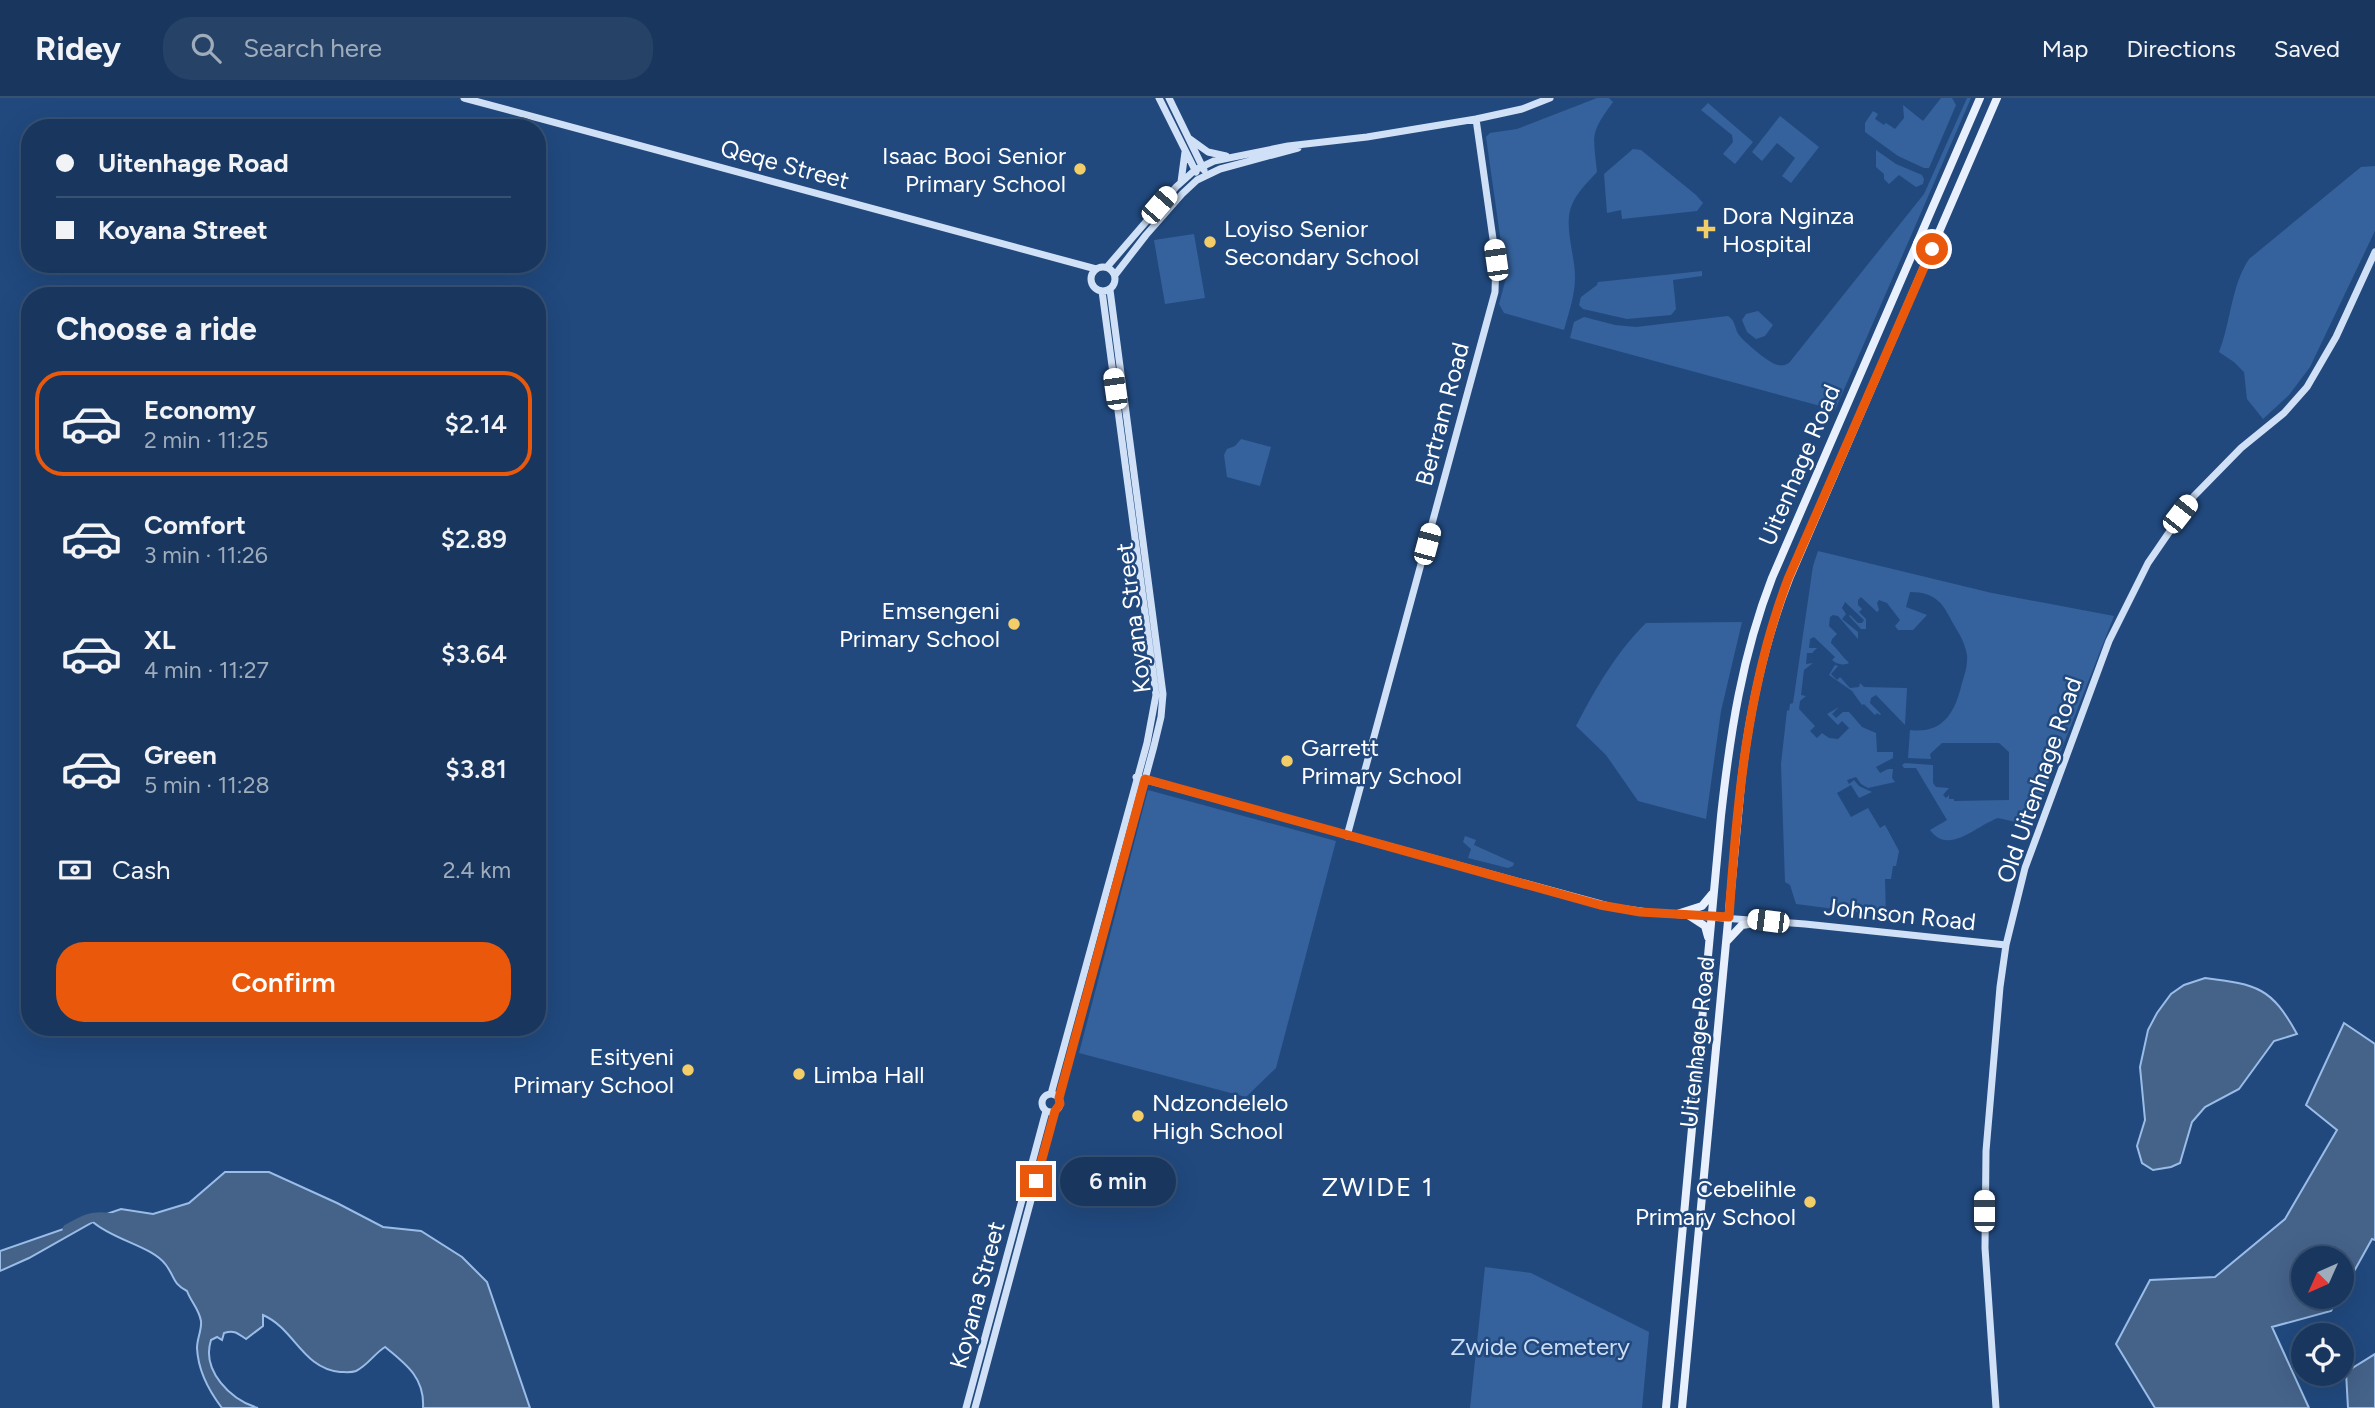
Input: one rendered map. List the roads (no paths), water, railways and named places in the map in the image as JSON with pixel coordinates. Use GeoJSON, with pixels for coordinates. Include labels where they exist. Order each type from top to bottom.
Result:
{"type":"FeatureCollection","features":[{"type":"Feature","properties":{"kind":"main road","name":"Uitenhage Road"},"geometry":{"type":"LineString","coordinates":[[1666,1408],[1730,733],[1743,670],[1764,597],[1980,98]]}},
{"type":"Feature","properties":{"kind":"main road","name":"Uitenhage Road"},"geometry":{"type":"LineString","coordinates":[[1682,1408],[1747,731],[1758,677],[1788,579],[1997,98]]}},
{"type":"Feature","properties":{"kind":"main road"},"geometry":{"type":"LineString","coordinates":[[1677,914],[1702,906],[1715,890]]}},
{"type":"Feature","properties":{"kind":"main road"},"geometry":{"type":"LineString","coordinates":[[1688,915],[1704,926],[1710,943]]}},
{"type":"Feature","properties":{"kind":"main road"},"geometry":{"type":"LineString","coordinates":[[1727,942],[1742,925],[1768,921]]}},
{"type":"Feature","properties":{"kind":"street","name":"Qeqe Street"},"geometry":{"type":"LineString","coordinates":[[464,98],[542,119]]}},
{"type":"Feature","properties":{"kind":"street"},"geometry":{"type":"LineString","coordinates":[[1159,98],[1185,150],[1203,177]]}},
{"type":"Feature","properties":{"kind":"street"},"geometry":{"type":"LineString","coordinates":[[1168,98],[1187,136],[1198,168]]}},
{"type":"Feature","properties":{"kind":"street"},"geometry":{"type":"LineString","coordinates":[[1305,145],[1265,159],[1234,165],[1203,177],[1182,194],[1155,223],[1115,275],[1115,283],[1106,291],[1094,288],[1091,276],[1096,269],[1107,267],[1180,182],[1198,168],[1227,156],[1476,119],[1522,109],[1550,98]]}},
{"type":"Feature","properties":{"kind":"street","name":"Bertram Road"},"geometry":{"type":"LineString","coordinates":[[1347,836],[1495,292],[1496,260],[1476,119]]}},
{"type":"Feature","properties":{"kind":"street","name":"Qeqe Street"},"geometry":{"type":"LineString","coordinates":[[546,120],[1096,269]]}},
{"type":"Feature","properties":{"kind":"street"},"geometry":{"type":"LineString","coordinates":[[1187,136],[1208,152],[1227,156]]}},
{"type":"Feature","properties":{"kind":"street"},"geometry":{"type":"LineString","coordinates":[[1180,182],[1185,150]]}},
{"type":"Feature","properties":{"kind":"street","name":"Old Uitenhage Road"},"geometry":{"type":"LineString","coordinates":[[1996,1408],[1985,1248],[1984,1190],[1994,1033],[2006,945],[2025,867],[2097,672],[2148,563],[2194,496],[2241,448],[2284,413],[2306,387],[2336,337],[2375,252]]}},
{"type":"Feature","properties":{"kind":"street"},"geometry":{"type":"LineString","coordinates":[[1107,267],[1115,275]]}},
{"type":"Feature","properties":{"kind":"street","name":"Koyana Street"},"geometry":{"type":"LineString","coordinates":[[1051,1111],[1042,1101],[1045,1096],[1051,1094],[1141,778],[1161,717],[1163,683],[1106,291]]}},
{"type":"Feature","properties":{"kind":"street","name":"Johnson Road"},"geometry":{"type":"LineString","coordinates":[[1141,778],[1600,905],[1640,912],[1729,917],[2006,945]]}},
{"type":"Feature","properties":{"kind":"street","name":"Koyana Street"},"geometry":{"type":"LineString","coordinates":[[966,1408],[1051,1111],[1059,1107],[1059,1098],[1141,778]]}},
{"type":"Feature","properties":{"kind":"street"},"geometry":{"type":"LineString","coordinates":[[1051,1094],[1059,1098]]}},
{"type":"Feature","properties":{"kind":"street","name":"Koyana Street"},"geometry":{"type":"LineString","coordinates":[[975,1408],[1051,1111]]}},
{"type":"Feature","properties":{"kind":"waterway"},"geometry":{"type":"LineString","coordinates":[[67,1229],[89,1218],[112,1218]]}},
{"type":"Feature","properties":{"kind":"place","name":"Isaac Booi Senior Primary School"},"geometry":{"type":"Point","coordinates":[1080,169]}},
{"type":"Feature","properties":{"kind":"place","name":"Dora Nginza Hospital"},"geometry":{"type":"Point","coordinates":[1706,229]}},
{"type":"Feature","properties":{"kind":"place","name":"Loyiso Senior Secondary School"},"geometry":{"type":"Point","coordinates":[1210,242]}},
{"type":"Feature","properties":{"kind":"place","name":"Emsengeni Primary School"},"geometry":{"type":"Point","coordinates":[1014,624]}},
{"type":"Feature","properties":{"kind":"place","name":"Garrett Primary School"},"geometry":{"type":"Point","coordinates":[1287,761]}},
{"type":"Feature","properties":{"kind":"place","name":"Esityeni Primary School"},"geometry":{"type":"Point","coordinates":[688,1070]}},
{"type":"Feature","properties":{"kind":"place","name":"Limba Hall"},"geometry":{"type":"Point","coordinates":[799,1074]}},
{"type":"Feature","properties":{"kind":"place","name":"Ndzondelelo High School"},"geometry":{"type":"Point","coordinates":[1138,1116]}},
{"type":"Feature","properties":{"kind":"place","name":"Cebelihle Primary School"},"geometry":{"type":"Point","coordinates":[1810,1202]}},
{"type":"Feature","properties":{"kind":"district","name":"ZWIDE 1"},"geometry":{"type":"Point","coordinates":[1378,1187]}},
{"type":"Feature","properties":{"kind":"park label","name":"Zwide Cemetery"},"geometry":{"type":"Point","coordinates":[1540,1346]}}]}
